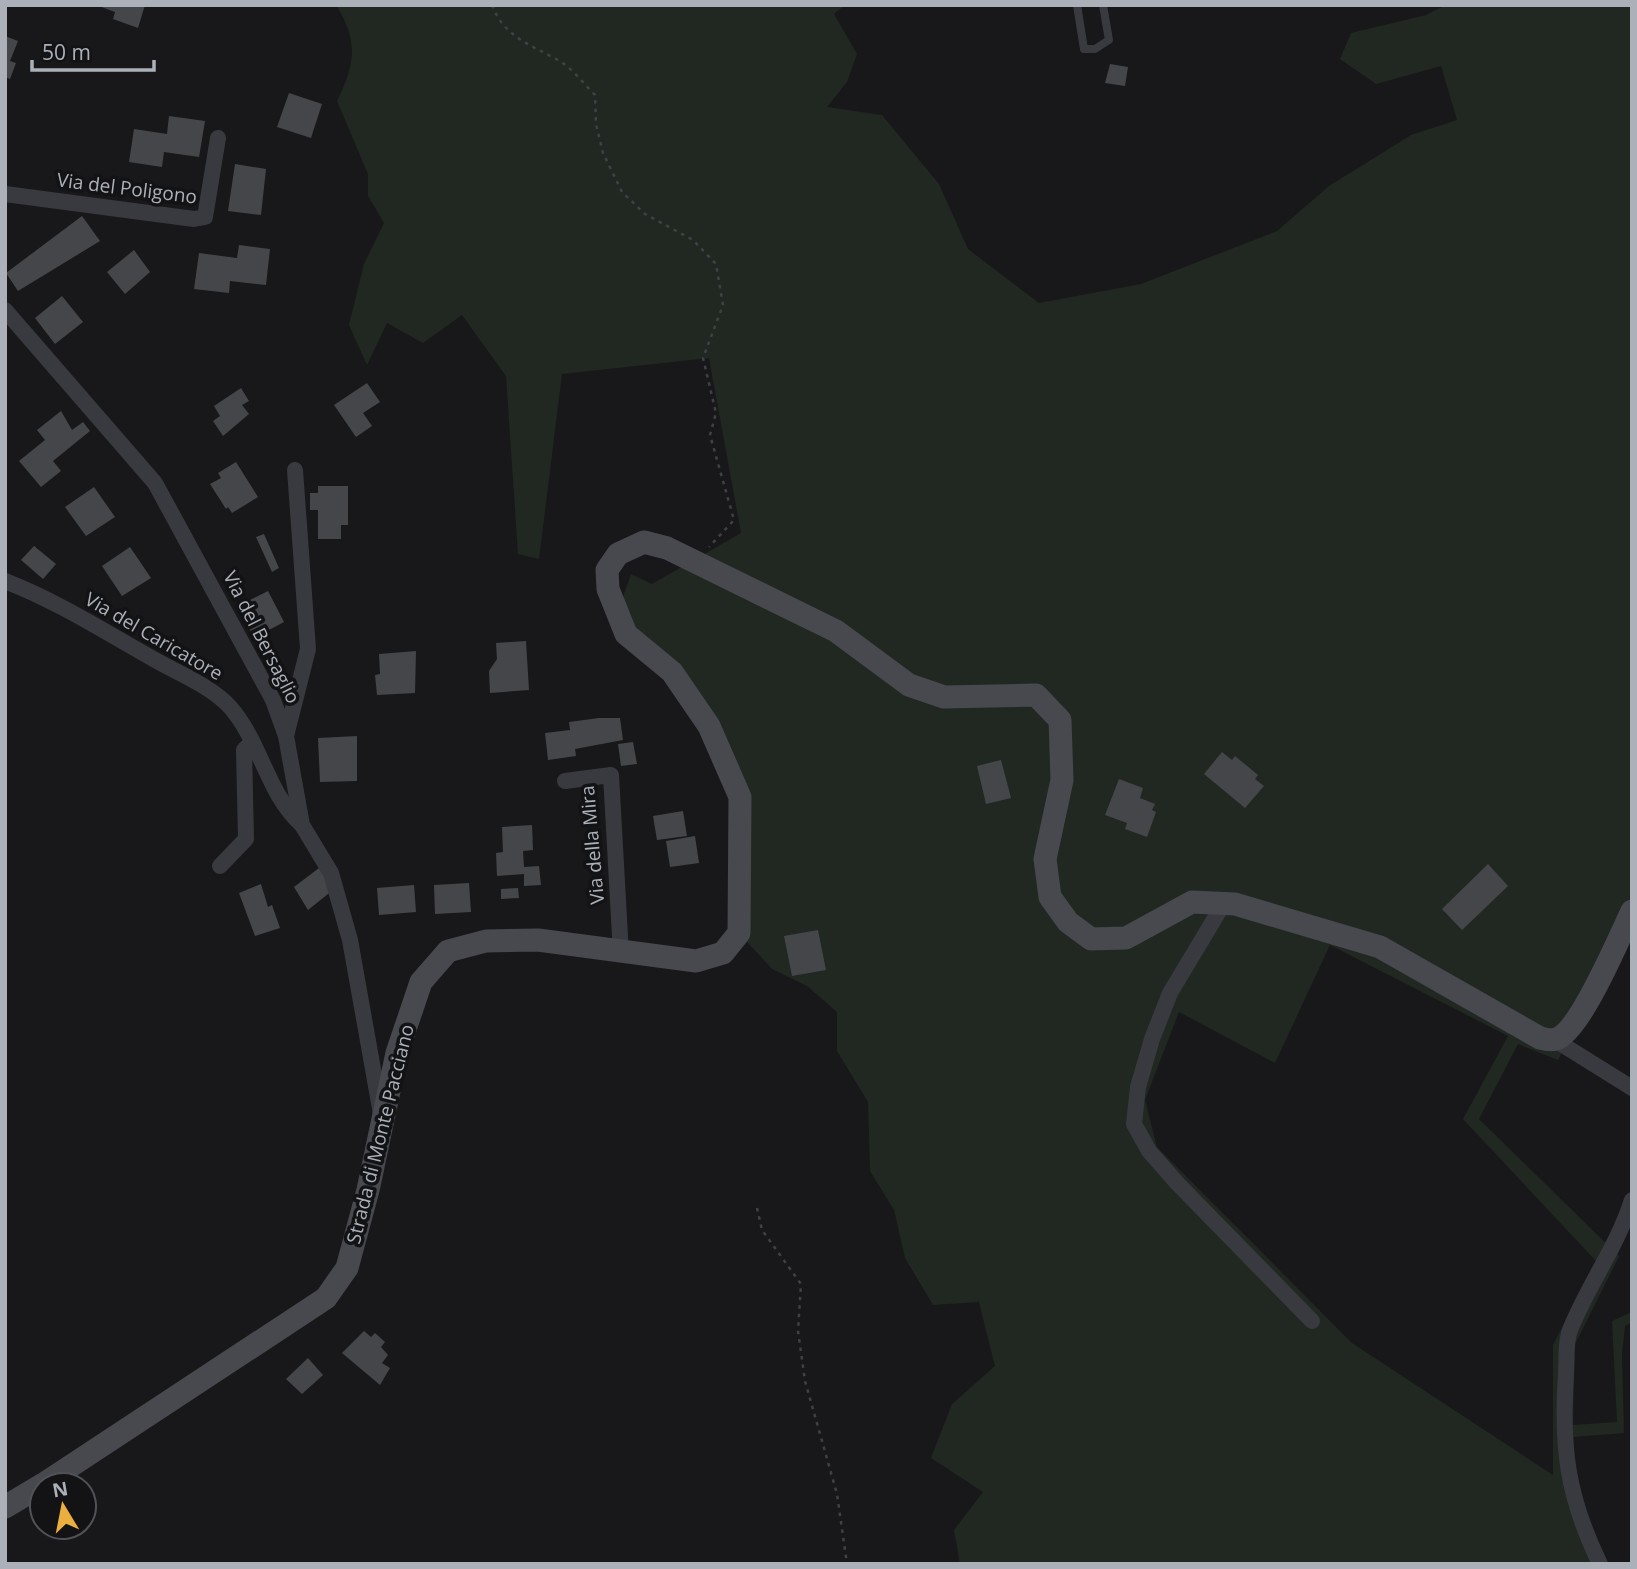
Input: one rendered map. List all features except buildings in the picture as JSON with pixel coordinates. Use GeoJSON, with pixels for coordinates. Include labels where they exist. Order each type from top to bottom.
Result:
{"type":"FeatureCollection","features":[{"type":"Feature","properties":{"kind":"street","name":"Via del Poligono"},"geometry":{"type":"LineString","coordinates":[[5,194],[194,219],[205,217],[218,138]]}},
{"type":"Feature","properties":{"kind":"street","name":"Via del Bersaglio"},"geometry":{"type":"LineString","coordinates":[[5,310],[155,483],[273,700],[286,736],[302,825],[331,873],[351,940],[367,1048],[382,1119]]}},
{"type":"Feature","properties":{"kind":"street"},"geometry":{"type":"LineString","coordinates":[[286,736],[308,649],[295,470]]}},
{"type":"Feature","properties":{"kind":"street","name":"Strada di Monte Pacciano"},"geometry":{"type":"LineString","coordinates":[[63,1471],[326,1298],[347,1268],[368,1190],[397,1053],[421,982],[448,951],[486,941],[538,940],[621,954],[696,961],[723,953],[739,933],[740,797],[709,726],[672,672],[626,634],[608,589],[607,570],[618,554],[644,542],[667,548],[836,631],[909,685],[944,697],[1036,695],[1060,720],[1062,779],[1045,859],[1050,897],[1068,922],[1091,939],[1126,938],[1192,902],[1224,904],[1303,922],[1380,947],[1540,1038],[1555,1040]]}},
{"type":"Feature","properties":{"kind":"street","name":"Via del Caricatore"},"geometry":{"type":"LineString","coordinates":[[5,581],[44,597],[199,684],[228,705],[287,811],[302,825]]}},
{"type":"Feature","properties":{"kind":"street"},"geometry":{"type":"LineString","coordinates":[[220,866],[246,839],[244,750],[251,743]]}},
{"type":"Feature","properties":{"kind":"street","name":"Via della Mira"},"geometry":{"type":"LineString","coordinates":[[565,781],[611,775],[621,954]]}},
{"type":"Feature","properties":{"kind":"street"},"geometry":{"type":"LineString","coordinates":[[1224,904],[1171,993],[1156,1027],[1138,1087],[1134,1124],[1149,1151],[1177,1183],[1312,1321]]}},
{"type":"Feature","properties":{"kind":"street"},"geometry":{"type":"LineString","coordinates":[[1632,911],[1582,1011],[1569,1031],[1555,1040],[1632,1088]]}},
{"type":"Feature","properties":{"kind":"street"},"geometry":{"type":"LineString","coordinates":[[1600,1564],[1578,1513],[1565,1459],[1562,1413],[1569,1334],[1623,1227],[1632,1200]]}},
{"type":"Feature","properties":{"kind":"street","name":"Strada di Monte Pacciano"},"geometry":{"type":"LineString","coordinates":[[5,1507],[28,1493]]}},
{"type":"Feature","properties":{"kind":"lane"},"geometry":{"type":"LineString","coordinates":[[1077,5],[1084,49],[1095,49],[1109,40],[1103,5]]}},
{"type":"Feature","properties":{"kind":"path"},"geometry":{"type":"LineString","coordinates":[[492,5],[498,22],[526,46],[561,62],[595,95],[596,124],[603,153],[622,192],[645,214],[693,240],[716,264],[723,305],[703,358],[716,413],[710,435],[734,520],[695,562]]}},
{"type":"Feature","properties":{"kind":"path"},"geometry":{"type":"LineString","coordinates":[[757,1208],[762,1230],[801,1284],[799,1331],[805,1381],[837,1494],[847,1564]]}},
{"type":"Feature","properties":{"kind":"shaded area"},"geometry":{"type":"Polygon","coordinates":[[[336,5],[845,5],[834,14],[857,54],[847,82],[827,107],[882,115],[939,184],[968,249],[1039,303],[1141,284],[1277,231],[1329,186],[1411,135],[1457,120],[1441,66],[1376,84],[1340,59],[1351,33],[1426,15],[1446,5],[1632,5],[1632,917],[1558,1060],[1518,1044],[1479,1119],[1619,1256],[1575,1344],[1573,1425],[1617,1422],[1612,1321],[1632,1312],[1632,1322],[1625,1326],[1622,1354],[1624,1433],[1574,1437],[1577,1486],[1587,1518],[1607,1564],[960,1564],[954,1530],[983,1492],[931,1458],[952,1404],[995,1366],[979,1302],[933,1305],[905,1258],[894,1210],[870,1171],[868,1102],[837,1051],[837,1012],[807,986],[772,969],[739,933],[740,797],[709,726],[626,634],[621,603],[631,574],[652,584],[741,533],[709,358],[562,374],[539,559],[518,554],[506,376],[462,315],[423,343],[387,323],[367,365],[349,325],[364,264],[384,223],[368,196],[368,174],[337,101],[348,76],[352,53],[343,18],[336,5]],[[1330,945],[1275,1063],[1179,1012],[1145,1100],[1157,1147],[1352,1343],[1553,1475],[1553,1345],[1596,1261],[1463,1119],[1508,1036],[1330,945]]]}}]}
